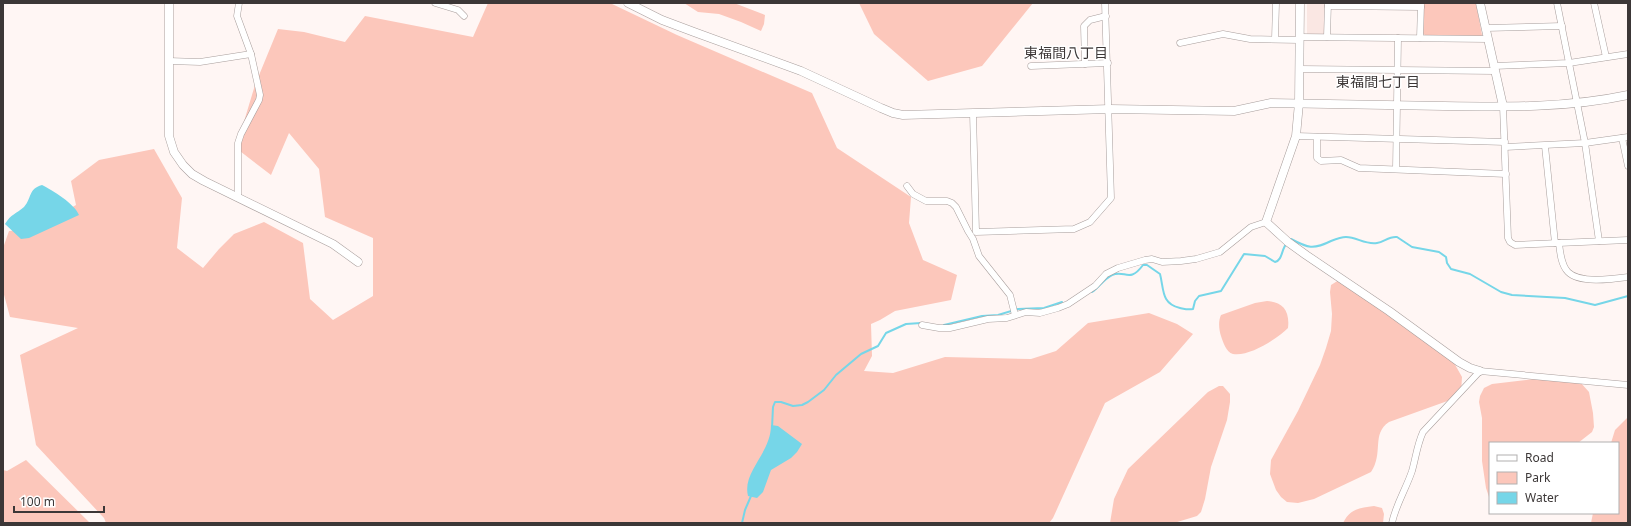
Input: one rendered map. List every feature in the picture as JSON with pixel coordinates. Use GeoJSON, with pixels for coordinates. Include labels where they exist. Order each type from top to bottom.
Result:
{"type":"FeatureCollection","features":[{"type":"Feature","properties":{"kind":"street"},"geometry":{"type":"LineString","coordinates":[[169,3],[168,125],[169,136],[174,152],[183,165],[192,174],[333,244],[358,262]]}},
{"type":"Feature","properties":{"kind":"street"},"geometry":{"type":"LineString","coordinates":[[238,198],[238,143],[260,95],[251,54],[237,16],[239,3]]}},
{"type":"Feature","properties":{"kind":"street"},"geometry":{"type":"LineString","coordinates":[[435,3],[458,10],[464,16]]}},
{"type":"Feature","properties":{"kind":"street"},"geometry":{"type":"LineString","coordinates":[[458,10],[460,3]]}},
{"type":"Feature","properties":{"kind":"street"},"geometry":{"type":"LineString","coordinates":[[628,3],[662,20],[800,71],[893,113],[903,115],[1110,109],[1222,111],[1242,110],[1271,103],[1503,106],[1578,103],[1628,96]]}},
{"type":"Feature","properties":{"kind":"street"},"geometry":{"type":"LineString","coordinates":[[976,232],[1074,229],[1090,222],[1111,198],[1110,109],[1105,3]]}},
{"type":"Feature","properties":{"kind":"street"},"geometry":{"type":"LineString","coordinates":[[1275,39],[1276,3]]}},
{"type":"Feature","properties":{"kind":"street"},"geometry":{"type":"LineString","coordinates":[[1266,222],[1296,136],[1299,103],[1300,3]]}},
{"type":"Feature","properties":{"kind":"street"},"geometry":{"type":"LineString","coordinates":[[1480,3],[1503,106],[1510,242],[1515,245],[1628,240]]}},
{"type":"Feature","properties":{"kind":"street"},"geometry":{"type":"LineString","coordinates":[[1557,3],[1578,103],[1599,241]]}},
{"type":"Feature","properties":{"kind":"street"},"geometry":{"type":"LineString","coordinates":[[1594,3],[1606,57]]}},
{"type":"Feature","properties":{"kind":"street"},"geometry":{"type":"LineString","coordinates":[[1327,37],[1328,5],[1421,5],[1420,38]]}},
{"type":"Feature","properties":{"kind":"street"},"geometry":{"type":"LineString","coordinates":[[1085,64],[1084,26],[1090,20],[1106,16]]}},
{"type":"Feature","properties":{"kind":"street"},"geometry":{"type":"LineString","coordinates":[[1486,28],[1562,26]]}},
{"type":"Feature","properties":{"kind":"street"},"geometry":{"type":"LineString","coordinates":[[1180,43],[1223,34],[1250,39],[1327,37],[1488,39]]}},
{"type":"Feature","properties":{"kind":"street"},"geometry":{"type":"LineString","coordinates":[[1396,169],[1398,38]]}},
{"type":"Feature","properties":{"kind":"street"},"geometry":{"type":"LineString","coordinates":[[169,61],[200,62],[251,54]]}},
{"type":"Feature","properties":{"kind":"street"},"geometry":{"type":"LineString","coordinates":[[1300,69],[1495,69],[1569,62],[1628,54]]}},
{"type":"Feature","properties":{"kind":"street"},"geometry":{"type":"LineString","coordinates":[[1031,66],[1108,63]]}},
{"type":"Feature","properties":{"kind":"street"},"geometry":{"type":"LineString","coordinates":[[973,113],[976,232],[973,238]]}},
{"type":"Feature","properties":{"kind":"street"},"geometry":{"type":"LineString","coordinates":[[1296,136],[1546,146],[1625,138],[1628,166]]}},
{"type":"Feature","properties":{"kind":"street"},"geometry":{"type":"LineString","coordinates":[[1317,137],[1317,158],[1321,161],[1341,160],[1359,168],[1506,174]]}},
{"type":"Feature","properties":{"kind":"street"},"geometry":{"type":"LineString","coordinates":[[1546,146],[1557,243],[1564,267],[1572,275],[1593,280],[1628,277]]}},
{"type":"Feature","properties":{"kind":"street"},"geometry":{"type":"LineString","coordinates":[[907,186],[918,198],[926,201],[947,201],[956,207],[973,238],[979,256],[1010,295],[1015,315]]}},
{"type":"Feature","properties":{"kind":"street"},"geometry":{"type":"LineString","coordinates":[[922,325],[950,328],[1026,312],[1040,313],[1068,304],[1095,286],[1106,274],[1124,266],[1152,259],[1162,262],[1196,259],[1220,252],[1251,227],[1266,222]]}},
{"type":"Feature","properties":{"kind":"street"},"geometry":{"type":"LineString","coordinates":[[1266,222],[1306,256],[1389,311],[1459,362],[1470,368],[1480,371],[1628,384]]}},
{"type":"Feature","properties":{"kind":"street"},"geometry":{"type":"LineString","coordinates":[[1392,523],[1399,500],[1412,471],[1418,442],[1423,432],[1480,371]]}},
{"type":"Feature","properties":{"kind":"shaded area"},"geometry":{"type":"Polygon","coordinates":[[[1307,3],[1325,3],[1324,34],[1307,34],[1307,3]]]}},
{"type":"Feature","properties":{"kind":"green space"},"geometry":{"type":"Polygon","coordinates":[[[488,3],[610,3],[677,35],[812,93],[837,148],[911,197],[909,223],[923,260],[957,275],[951,300],[895,311],[871,324],[872,356],[864,371],[893,373],[945,357],[1031,359],[1056,351],[1088,323],[1149,313],[1177,324],[1193,334],[1160,372],[1105,403],[1053,518],[1049,523],[106,523],[104,518],[36,445],[20,355],[78,328],[10,317],[3,291],[3,248],[9,231],[34,229],[76,205],[71,181],[99,160],[154,149],[182,198],[177,248],[203,268],[234,234],[264,222],[303,243],[310,299],[333,320],[373,296],[373,238],[325,217],[319,169],[289,133],[271,175],[236,148],[255,85],[278,29],[304,32],[345,42],[365,16],[473,37],[488,3]]]}},
{"type":"Feature","properties":{"kind":"green space"},"geometry":{"type":"Polygon","coordinates":[[[684,3],[734,3],[765,15],[764,24],[761,31],[719,14],[698,12],[684,3]]]}},
{"type":"Feature","properties":{"kind":"green space"},"geometry":{"type":"Polygon","coordinates":[[[859,3],[1033,3],[982,66],[928,81],[874,34],[859,3]]]}},
{"type":"Feature","properties":{"kind":"green space"},"geometry":{"type":"Polygon","coordinates":[[[1423,3],[1476,3],[1482,35],[1481,37],[1425,35],[1422,33],[1423,3]]]}},
{"type":"Feature","properties":{"kind":"green space"},"geometry":{"type":"Polygon","coordinates":[[[1339,280],[1453,361],[1462,377],[1461,393],[1453,399],[1389,422],[1380,432],[1377,458],[1371,472],[1314,499],[1298,503],[1287,502],[1276,490],[1270,474],[1271,460],[1298,411],[1320,365],[1331,331],[1331,285],[1339,280]]]}},
{"type":"Feature","properties":{"kind":"green space"},"geometry":{"type":"Polygon","coordinates":[[[1267,301],[1277,303],[1284,308],[1288,317],[1288,328],[1270,342],[1255,350],[1240,354],[1233,354],[1228,351],[1220,334],[1219,323],[1221,315],[1255,303],[1267,301]]]}},
{"type":"Feature","properties":{"kind":"green space"},"geometry":{"type":"Polygon","coordinates":[[[1559,376],[1580,382],[1589,392],[1594,427],[1592,432],[1579,442],[1489,442],[1489,497],[1486,488],[1482,461],[1482,418],[1479,402],[1484,388],[1492,384],[1559,376]]]}},
{"type":"Feature","properties":{"kind":"green space"},"geometry":{"type":"Polygon","coordinates":[[[1219,386],[1223,386],[1230,394],[1230,402],[1227,420],[1211,467],[1201,512],[1197,516],[1174,523],[1110,523],[1114,499],[1128,469],[1208,392],[1219,386]]]}},
{"type":"Feature","properties":{"kind":"green space"},"geometry":{"type":"Polygon","coordinates":[[[1628,417],[1628,523],[1591,523],[1593,514],[1619,514],[1619,442],[1611,442],[1615,430],[1628,417]]]}},
{"type":"Feature","properties":{"kind":"green space"},"geometry":{"type":"Polygon","coordinates":[[[26,460],[90,523],[3,523],[3,470],[7,471],[26,460]]]}},
{"type":"Feature","properties":{"kind":"green space"},"geometry":{"type":"Polygon","coordinates":[[[1374,506],[1382,508],[1384,514],[1383,523],[1343,523],[1352,512],[1374,506]]]}},
{"type":"Feature","properties":{"kind":"water"},"geometry":{"type":"Polygon","coordinates":[[[42,185],[73,206],[79,215],[29,238],[21,239],[5,224],[12,216],[24,207],[32,191],[42,185]]]}},
{"type":"Feature","properties":{"kind":"water"},"geometry":{"type":"Polygon","coordinates":[[[771,425],[778,426],[802,444],[791,458],[771,470],[763,492],[757,498],[748,496],[747,487],[749,478],[767,445],[771,425]]]}},
{"type":"Feature","properties":{"kind":"waterway"},"geometry":{"type":"LineString","coordinates":[[1290,240],[1291,239],[1306,246],[1315,247],[1344,237],[1350,237],[1373,243],[1380,242],[1391,237],[1397,237],[1412,247],[1439,252],[1446,257],[1447,263],[1451,269],[1470,274],[1501,292],[1512,295],[1565,298],[1595,305],[1628,296]]}},
{"type":"Feature","properties":{"kind":"waterway"},"geometry":{"type":"LineString","coordinates":[[1092,292],[1112,275],[1134,274],[1143,265],[1147,265],[1160,274],[1164,295],[1169,303],[1180,308],[1193,309],[1195,301],[1199,296],[1221,291],[1244,254],[1265,256],[1275,262],[1281,257],[1287,243]]}},
{"type":"Feature","properties":{"kind":"waterway"},"geometry":{"type":"LineString","coordinates":[[944,325],[982,316],[998,315],[1018,309],[1044,308],[1062,302]]}},
{"type":"Feature","properties":{"kind":"waterway"},"geometry":{"type":"LineString","coordinates":[[772,428],[773,407],[775,402],[781,402],[793,406],[802,405],[808,402],[824,390],[836,375],[861,354],[878,346],[886,333],[906,324],[921,323]]}},
{"type":"Feature","properties":{"kind":"waterway"},"geometry":{"type":"LineString","coordinates":[[742,523],[745,510],[751,496]]}},
{"type":"Feature","properties":{"kind":"district","name":"東福間八丁目"},"geometry":{"type":"Point","coordinates":[1066,53]}},
{"type":"Feature","properties":{"kind":"district","name":"東福間七丁目"},"geometry":{"type":"Point","coordinates":[1378,82]}}]}
